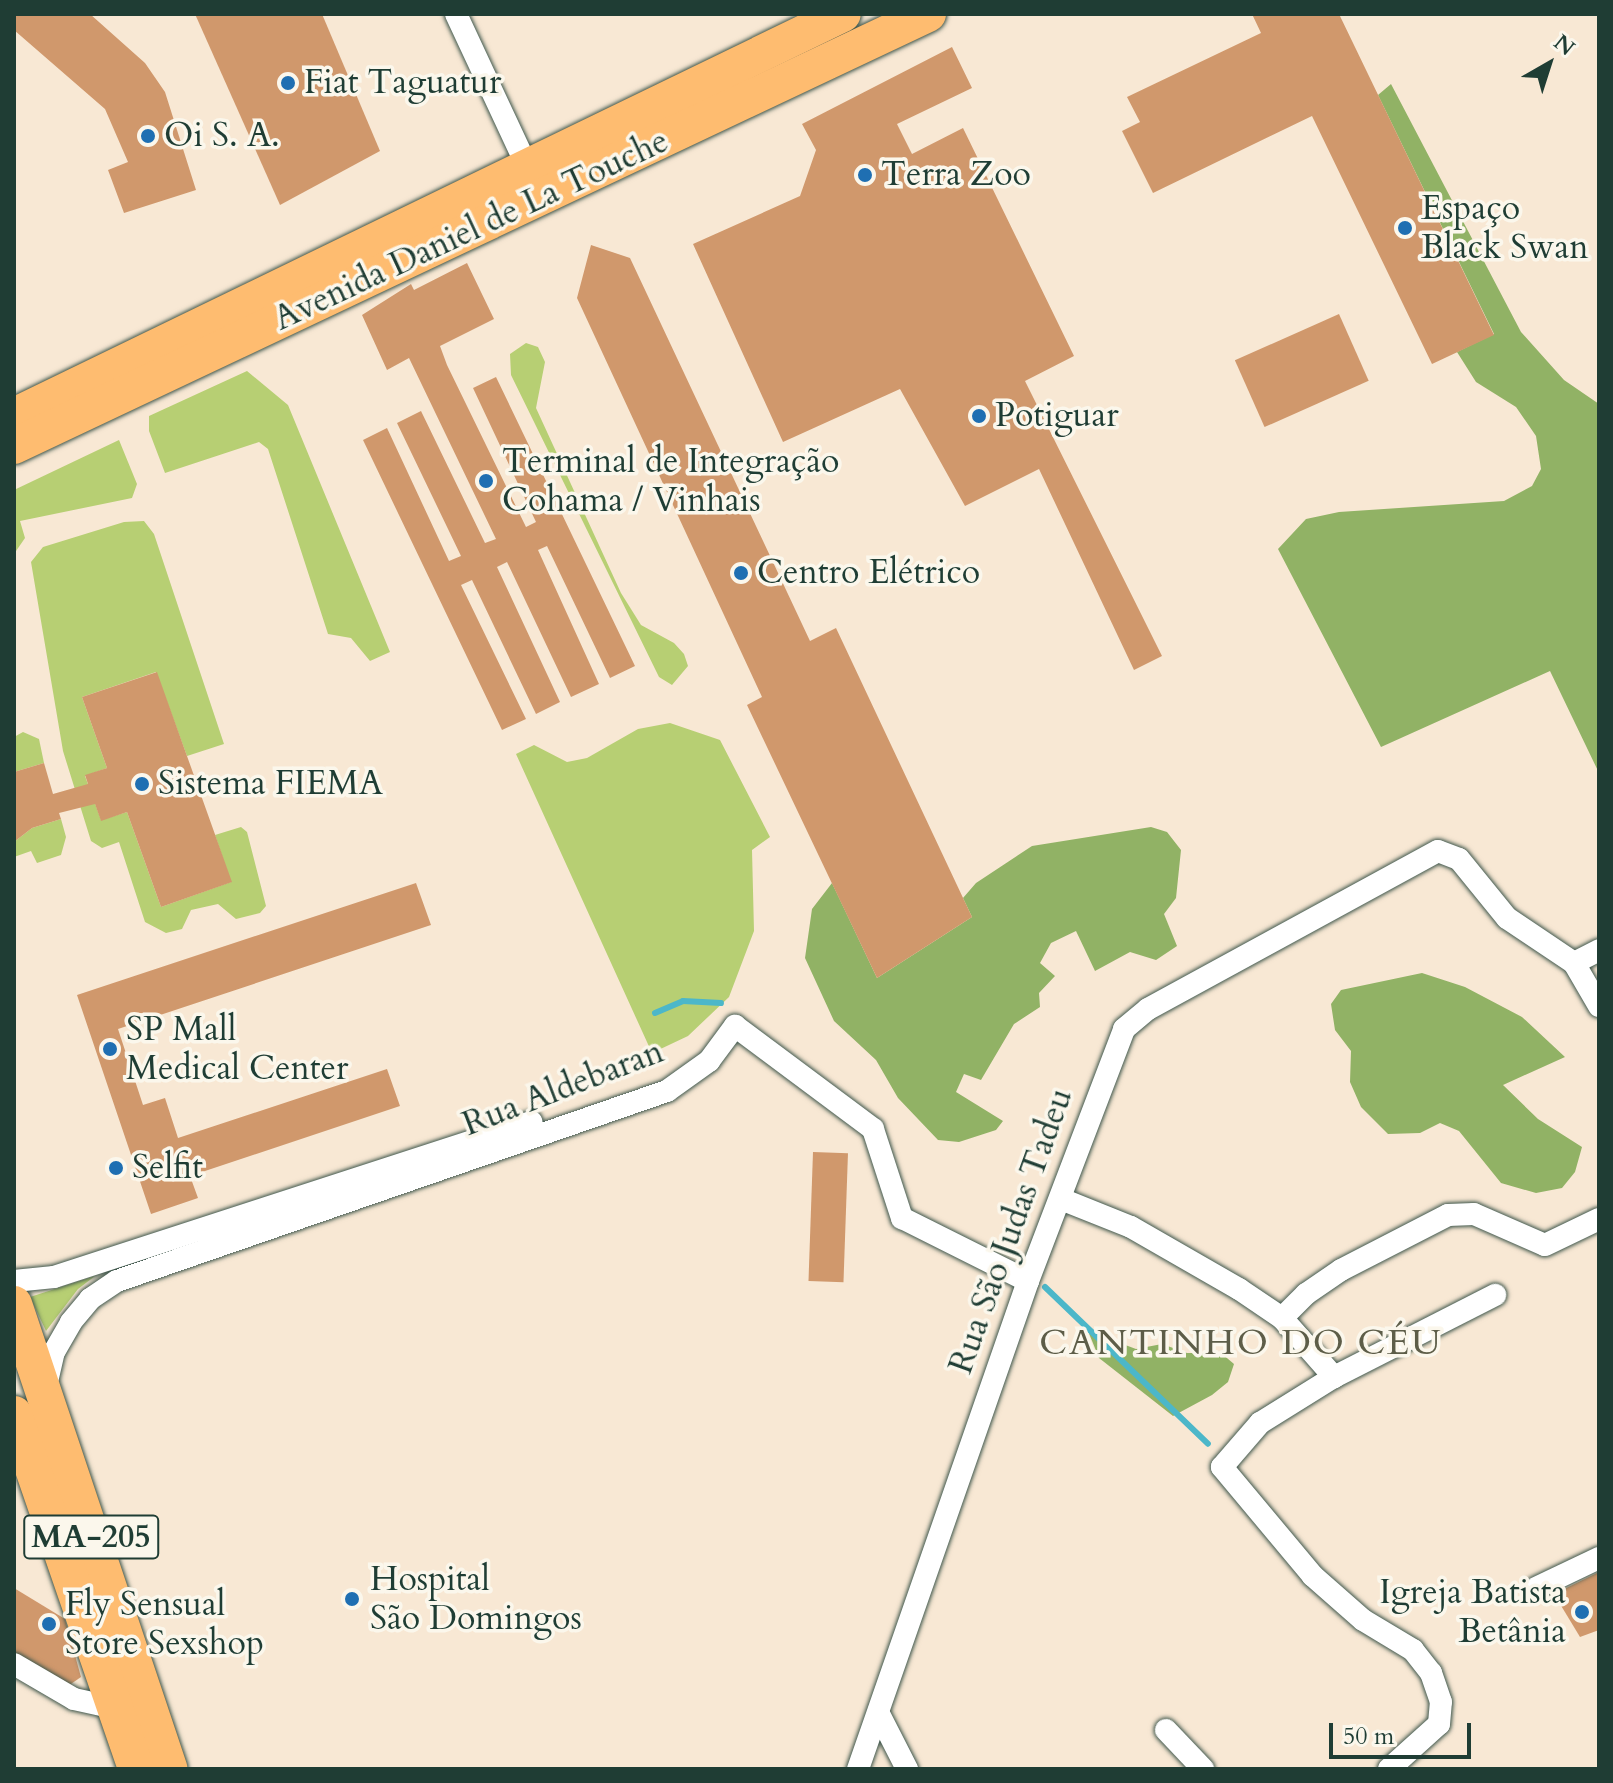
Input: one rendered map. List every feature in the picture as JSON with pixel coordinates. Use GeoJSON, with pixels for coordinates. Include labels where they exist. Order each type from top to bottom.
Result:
{"type":"FeatureCollection","features":[{"type":"Feature","properties":{"kind":"main road","name":"Avenida Daniel de La Touche"},"geometry":{"type":"LineString","coordinates":[[14,446],[232,327],[395,230],[843,14]]}},
{"type":"Feature","properties":{"kind":"main road","name":"Avenida Daniel de La Touche"},"geometry":{"type":"LineString","coordinates":[[14,416],[232,327],[388,271],[928,14]]}},
{"type":"Feature","properties":{"kind":"main road"},"geometry":{"type":"LineString","coordinates":[[14,393],[218,298],[395,230]]}},
{"type":"Feature","properties":{"kind":"main road"},"geometry":{"type":"LineString","coordinates":[[14,469],[231,363],[388,271]]}},
{"type":"Feature","properties":{"kind":"main road","name":"MA-205"},"geometry":{"type":"LineString","coordinates":[[14,1304],[170,1769]]}},
{"type":"Feature","properties":{"kind":"main road","name":"MA-205"},"geometry":{"type":"LineString","coordinates":[[14,1414],[136,1769]]}},
{"type":"Feature","properties":{"kind":"street"},"geometry":{"type":"LineString","coordinates":[[456,14],[527,166]]}},
{"type":"Feature","properties":{"kind":"street","name":"Rua São Judas Tadeu"},"geometry":{"type":"LineString","coordinates":[[858,1769],[1028,1281],[1061,1199],[1115,1046],[1132,1020],[1438,851],[1459,859],[1507,918],[1574,963]]}},
{"type":"Feature","properties":{"kind":"street"},"geometry":{"type":"LineString","coordinates":[[1599,950],[1574,963],[1599,1006]]}},
{"type":"Feature","properties":{"kind":"street"},"geometry":{"type":"LineString","coordinates":[[735,1026],[873,1129],[902,1218],[1028,1281]]}},
{"type":"Feature","properties":{"kind":"street","name":"Rua Aldebaran"},"geometry":{"type":"LineString","coordinates":[[14,1281],[54,1277],[660,1079],[694,1060],[735,1026]]}},
{"type":"Feature","properties":{"kind":"street","name":"Rua Aldebaran"},"geometry":{"type":"LineString","coordinates":[[45,1395],[61,1338],[90,1299],[117,1281],[667,1091],[709,1061],[735,1026]]}},
{"type":"Feature","properties":{"kind":"street"},"geometry":{"type":"LineString","coordinates":[[1061,1199],[1180,1253],[1282,1318],[1334,1377]]}},
{"type":"Feature","properties":{"kind":"street"},"geometry":{"type":"LineString","coordinates":[[1282,1318],[1306,1294],[1341,1270],[1448,1215],[1474,1214],[1545,1245],[1599,1219]]}},
{"type":"Feature","properties":{"kind":"street"},"geometry":{"type":"LineString","coordinates":[[1389,1769],[1439,1724],[1441,1702],[1431,1673],[1413,1650],[1363,1620],[1313,1576],[1222,1467],[1260,1423],[1334,1377],[1495,1295]]}},
{"type":"Feature","properties":{"kind":"street"},"geometry":{"type":"LineString","coordinates":[[1536,1588],[1599,1558]]}},
{"type":"Feature","properties":{"kind":"street"},"geometry":{"type":"LineString","coordinates":[[14,1664],[74,1699],[115,1708]]}},
{"type":"Feature","properties":{"kind":"street"},"geometry":{"type":"LineString","coordinates":[[879,1714],[907,1769]]}},
{"type":"Feature","properties":{"kind":"street"},"geometry":{"type":"LineString","coordinates":[[1166,1730],[1203,1769]]}},
{"type":"Feature","properties":{"kind":"green space"},"geometry":{"type":"Polygon","coordinates":[[[1391,84],[1521,332],[1564,380],[1599,404],[1599,773],[1550,671],[1381,747],[1278,549],[1306,519],[1339,512],[1504,501],[1532,486],[1541,469],[1536,436],[1516,407],[1476,382],[1457,352],[1494,334],[1378,95],[1391,84]]]}},
{"type":"Feature","properties":{"kind":"green space"},"geometry":{"type":"Polygon","coordinates":[[[526,343],[538,347],[545,362],[536,408],[621,593],[641,625],[674,643],[684,654],[688,666],[672,685],[659,677],[511,375],[510,354],[526,343]]]}},
{"type":"Feature","properties":{"kind":"green space"},"geometry":{"type":"Polygon","coordinates":[[[247,371],[288,405],[390,652],[370,661],[351,638],[328,634],[268,449],[259,442],[165,473],[149,431],[149,416],[247,371]]]}},
{"type":"Feature","properties":{"kind":"green space"},"geometry":{"type":"Polygon","coordinates":[[[119,440],[137,484],[132,498],[20,521],[25,538],[14,554],[14,490],[119,440]]]}},
{"type":"Feature","properties":{"kind":"green space"},"geometry":{"type":"Polygon","coordinates":[[[144,521],[154,534],[224,744],[187,756],[156,672],[82,697],[107,768],[85,776],[101,820],[127,812],[161,907],[231,882],[215,835],[241,827],[247,832],[266,906],[260,913],[236,919],[218,904],[191,910],[182,929],[166,933],[145,922],[119,842],[102,848],[91,841],[63,751],[31,562],[43,547],[124,522],[144,521]]]}},
{"type":"Feature","properties":{"kind":"green space"},"geometry":{"type":"Polygon","coordinates":[[[670,723],[720,740],[770,837],[752,850],[754,931],[729,997],[688,1036],[652,1053],[516,754],[534,745],[567,762],[587,758],[638,729],[670,723]]]}},
{"type":"Feature","properties":{"kind":"green space"},"geometry":{"type":"Polygon","coordinates":[[[23,732],[39,739],[44,763],[14,772],[14,737],[23,732]]]}},
{"type":"Feature","properties":{"kind":"green space"},"geometry":{"type":"Polygon","coordinates":[[[61,819],[66,837],[61,855],[37,863],[31,851],[14,857],[14,842],[32,828],[61,819]]]}},
{"type":"Feature","properties":{"kind":"green space"},"geometry":{"type":"Polygon","coordinates":[[[1151,827],[1167,832],[1181,850],[1176,898],[1164,914],[1177,946],[1156,960],[1130,952],[1095,971],[1076,931],[1051,943],[1040,963],[1055,976],[1039,993],[1040,1007],[1014,1024],[981,1080],[964,1074],[956,1092],[1003,1121],[996,1130],[959,1142],[938,1140],[898,1098],[876,1060],[834,1021],[805,958],[812,909],[832,883],[877,978],[972,917],[963,898],[976,883],[1032,846],[1151,827]]]}},
{"type":"Feature","properties":{"kind":"green space"},"geometry":{"type":"Polygon","coordinates":[[[1422,973],[1465,987],[1522,1017],[1565,1057],[1503,1085],[1538,1119],[1582,1147],[1575,1172],[1562,1188],[1536,1193],[1501,1183],[1459,1131],[1440,1123],[1420,1133],[1388,1134],[1361,1107],[1350,1082],[1351,1051],[1335,1030],[1331,1004],[1341,990],[1422,973]]]}},
{"type":"Feature","properties":{"kind":"green space"},"geometry":{"type":"Polygon","coordinates":[[[95,1276],[78,1289],[46,1331],[30,1297],[95,1276]]]}},
{"type":"Feature","properties":{"kind":"green space"},"geometry":{"type":"Polygon","coordinates":[[[1088,1331],[1136,1349],[1162,1344],[1187,1353],[1221,1353],[1234,1364],[1228,1382],[1212,1395],[1173,1416],[1099,1358],[1088,1331]]]}},
{"type":"Feature","properties":{"kind":"building","name":"Oi S. A."},"geometry":{"type":"Polygon","coordinates":[[[14,14],[90,14],[145,63],[165,92],[196,190],[124,213],[108,170],[128,162],[105,109],[14,30],[14,14]]]}},
{"type":"Feature","properties":{"kind":"building","name":"Fiat Taguatur"},"geometry":{"type":"Polygon","coordinates":[[[195,14],[322,14],[380,151],[280,205],[195,14]]]}},
{"type":"Feature","properties":{"kind":"building","name":"Espaço Black Swan"},"geometry":{"type":"Polygon","coordinates":[[[1252,14],[1339,14],[1494,335],[1432,364],[1312,116],[1153,193],[1122,131],[1140,122],[1127,97],[1261,33],[1252,14]]]}},
{"type":"Feature","properties":{"kind":"building","name":"Potiguar"},"geometry":{"type":"Polygon","coordinates":[[[952,47],[972,88],[897,124],[912,154],[963,128],[1074,356],[1025,381],[1162,656],[1134,670],[1039,469],[965,506],[900,389],[783,442],[693,244],[800,196],[816,150],[802,124],[952,47]]]}},
{"type":"Feature","properties":{"kind":"building","name":"Centro Elétrico"},"geometry":{"type":"Polygon","coordinates":[[[591,245],[630,258],[810,641],[836,628],[972,917],[877,978],[747,705],[762,697],[577,298],[591,245]]]}},
{"type":"Feature","properties":{"kind":"building","name":"Terminal de Integração Cohama / Vinhais"},"geometry":{"type":"Polygon","coordinates":[[[467,263],[494,319],[440,346],[447,365],[526,527],[536,522],[473,388],[496,377],[635,666],[610,678],[547,546],[538,550],[599,684],[571,697],[507,562],[497,567],[560,702],[536,714],[472,580],[461,585],[526,719],[502,730],[363,440],[387,428],[449,561],[461,556],[397,423],[421,411],[485,543],[496,539],[409,358],[387,370],[362,315],[411,284],[414,290],[467,263]]]}},
{"type":"Feature","properties":{"kind":"building"},"geometry":{"type":"Polygon","coordinates":[[[1339,314],[1369,381],[1265,427],[1235,360],[1339,314]]]}},
{"type":"Feature","properties":{"kind":"building","name":"Sistema FIEMA"},"geometry":{"type":"Polygon","coordinates":[[[157,672],[232,882],[161,907],[127,812],[101,821],[95,804],[59,813],[61,819],[32,828],[14,842],[14,772],[44,763],[53,794],[88,784],[85,775],[107,768],[82,697],[157,672]]]}},
{"type":"Feature","properties":{"kind":"building","name":"SP Mall Medical Center"},"geometry":{"type":"Polygon","coordinates":[[[416,883],[431,925],[118,1029],[143,1105],[165,1098],[178,1138],[387,1069],[400,1106],[190,1176],[198,1198],[151,1214],[77,995],[416,883]]]}},
{"type":"Feature","properties":{"kind":"building"},"geometry":{"type":"Polygon","coordinates":[[[813,1152],[848,1153],[843,1282],[808,1281],[813,1152]]]}},
{"type":"Feature","properties":{"kind":"building","name":"Igreja Batista Betânia"},"geometry":{"type":"Polygon","coordinates":[[[1599,1572],[1599,1630],[1580,1637],[1554,1594],[1599,1572]]]}},
{"type":"Feature","properties":{"kind":"building"},"geometry":{"type":"Polygon","coordinates":[[[14,1588],[65,1619],[81,1677],[68,1686],[14,1652],[14,1588]]]}},
{"type":"Feature","properties":{"kind":"waterway"},"geometry":{"type":"LineString","coordinates":[[655,1013],[683,1001],[721,1003]]}},
{"type":"Feature","properties":{"kind":"waterway"},"geometry":{"type":"LineString","coordinates":[[1045,1287],[1208,1444]]}},
{"type":"Feature","properties":{"kind":"place","name":"Fiat Taguatur"},"geometry":{"type":"Point","coordinates":[288,83]}},
{"type":"Feature","properties":{"kind":"place","name":"Oi S. A."},"geometry":{"type":"Point","coordinates":[148,136]}},
{"type":"Feature","properties":{"kind":"place","name":"Terra Zoo"},"geometry":{"type":"Point","coordinates":[865,175]}},
{"type":"Feature","properties":{"kind":"place","name":"Espaço Black Swan"},"geometry":{"type":"Point","coordinates":[1405,228]}},
{"type":"Feature","properties":{"kind":"place","name":"Potiguar"},"geometry":{"type":"Point","coordinates":[979,416]}},
{"type":"Feature","properties":{"kind":"place","name":"Terminal de Integração Cohama / Vinhais"},"geometry":{"type":"Point","coordinates":[486,481]}},
{"type":"Feature","properties":{"kind":"place","name":"Centro Elétrico"},"geometry":{"type":"Point","coordinates":[741,573]}},
{"type":"Feature","properties":{"kind":"place","name":"Sistema FIEMA"},"geometry":{"type":"Point","coordinates":[142,784]}},
{"type":"Feature","properties":{"kind":"place","name":"SP Mall Medical Center"},"geometry":{"type":"Point","coordinates":[110,1049]}},
{"type":"Feature","properties":{"kind":"place","name":"Selfit"},"geometry":{"type":"Point","coordinates":[116,1168]}},
{"type":"Feature","properties":{"kind":"place","name":"Hospital São Domingos"},"geometry":{"type":"Point","coordinates":[352,1599]}},
{"type":"Feature","properties":{"kind":"place","name":"Igreja Batista Betânia"},"geometry":{"type":"Point","coordinates":[1582,1612]}},
{"type":"Feature","properties":{"kind":"place","name":"Fly Sensual Store Sexshop"},"geometry":{"type":"Point","coordinates":[49,1624]}},
{"type":"Feature","properties":{"kind":"district","name":"CANTINHO DO CÉU"},"geometry":{"type":"Point","coordinates":[1241,1343]}}]}
